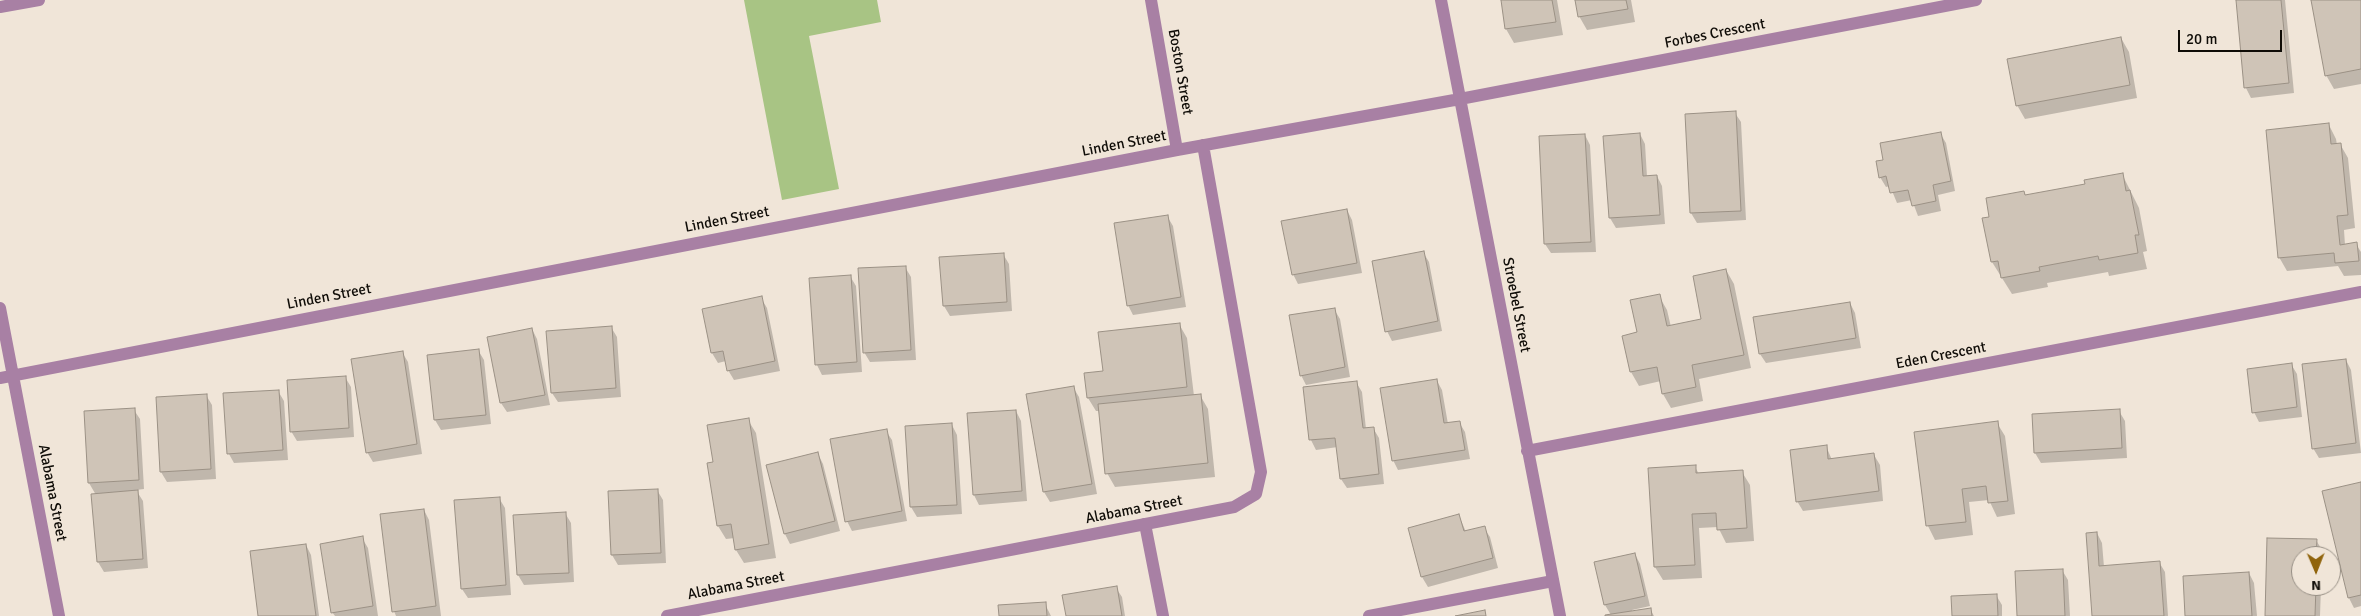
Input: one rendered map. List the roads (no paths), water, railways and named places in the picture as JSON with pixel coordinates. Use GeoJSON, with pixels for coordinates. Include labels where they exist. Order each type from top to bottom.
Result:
{"type":"FeatureCollection","features":[{"type":"Feature","properties":{"kind":"street"},"geometry":{"type":"LineString","coordinates":[[0,7],[39,0]]}},
{"type":"Feature","properties":{"kind":"street","name":"Boston Street"},"geometry":{"type":"LineString","coordinates":[[1151,0],[1177,150]]}},
{"type":"Feature","properties":{"kind":"street","name":"Stroebel Street"},"geometry":{"type":"LineString","coordinates":[[1441,0],[1560,616]]}},
{"type":"Feature","properties":{"kind":"street","name":"Forbes Crescent"},"geometry":{"type":"LineString","coordinates":[[1460,99],[1976,0]]}},
{"type":"Feature","properties":{"kind":"street","name":"Linden Street"},"geometry":{"type":"LineString","coordinates":[[6,377],[1177,150],[1460,99]]}},
{"type":"Feature","properties":{"kind":"street","name":"Alabama Street"},"geometry":{"type":"LineString","coordinates":[[667,616],[1234,507],[1256,494],[1261,472],[1203,146]]}},
{"type":"Feature","properties":{"kind":"street","name":"Eden Crescent"},"geometry":{"type":"LineString","coordinates":[[1527,452],[2361,292]]}},
{"type":"Feature","properties":{"kind":"street"},"geometry":{"type":"LineString","coordinates":[[0,308],[6,377]]}},
{"type":"Feature","properties":{"kind":"street","name":"Alabama Street"},"geometry":{"type":"LineString","coordinates":[[6,377],[59,616]]}},
{"type":"Feature","properties":{"kind":"street"},"geometry":{"type":"LineString","coordinates":[[1145,524],[1163,616]]}},
{"type":"Feature","properties":{"kind":"street"},"geometry":{"type":"LineString","coordinates":[[1368,616],[1553,582]]}}]}
